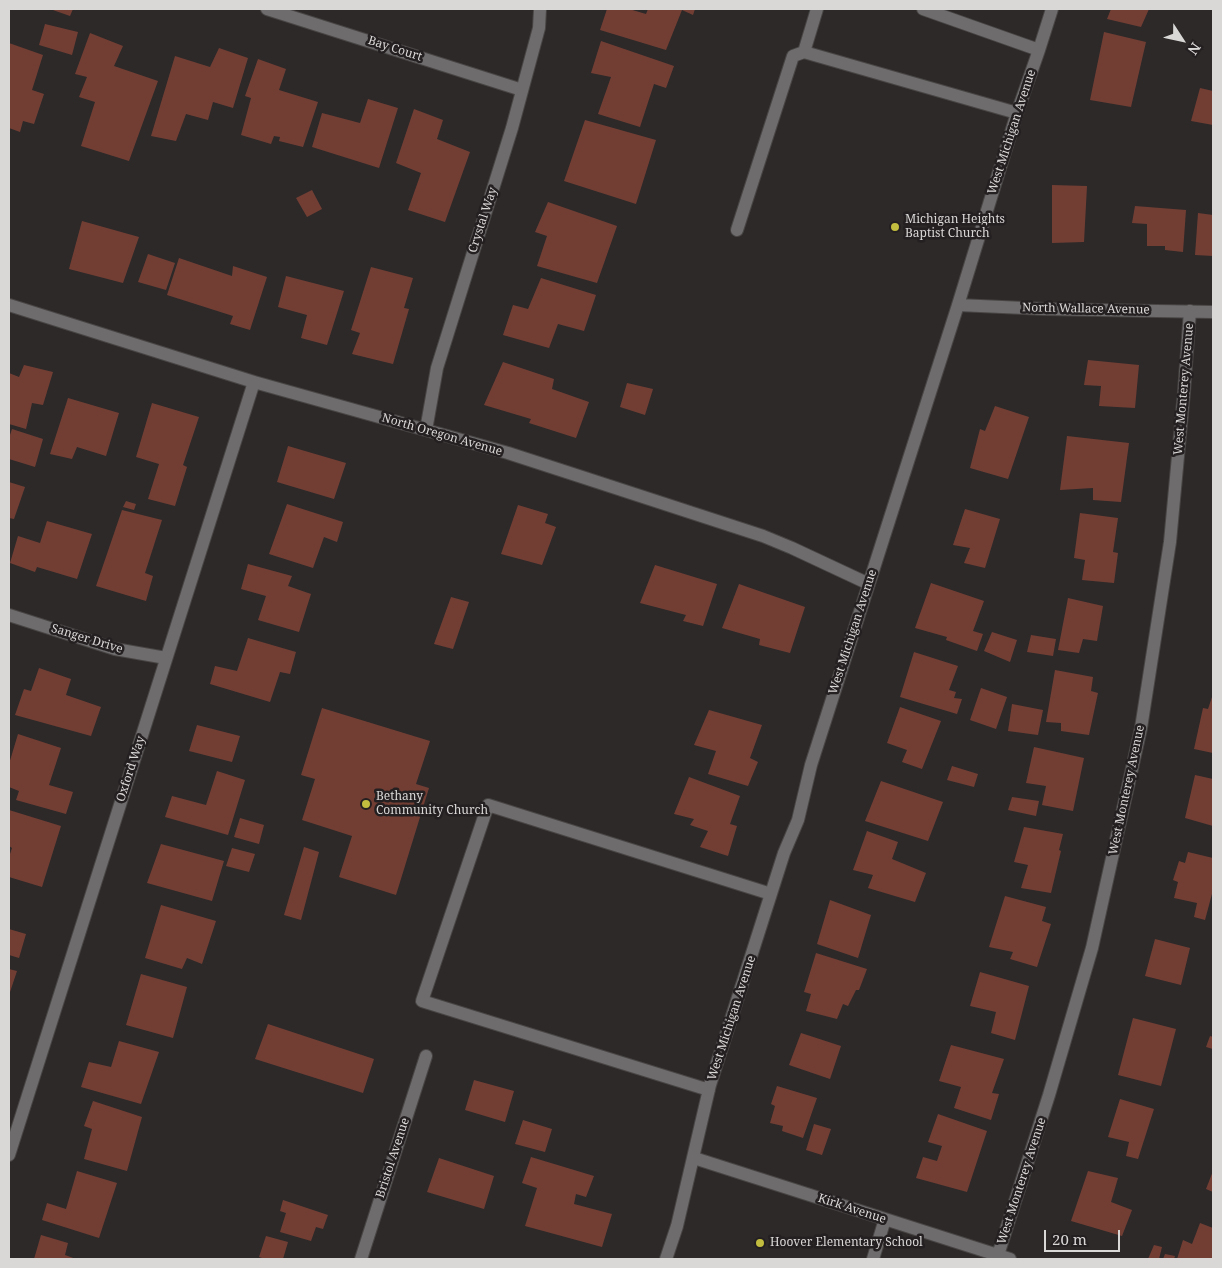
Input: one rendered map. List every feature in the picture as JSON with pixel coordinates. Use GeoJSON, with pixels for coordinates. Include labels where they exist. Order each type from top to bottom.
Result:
{"type":"FeatureCollection","features":[{"type":"Feature","properties":{"kind":"street","name":"Bay Court"},"geometry":{"type":"LineString","coordinates":[[267,9],[522,90]]}},
{"type":"Feature","properties":{"kind":"street","name":"Crystal Way"},"geometry":{"type":"LineString","coordinates":[[426,430],[437,368],[512,128],[539,28],[540,9]]}},
{"type":"Feature","properties":{"kind":"street"},"geometry":{"type":"LineString","coordinates":[[804,52],[817,9]]}},
{"type":"Feature","properties":{"kind":"street"},"geometry":{"type":"LineString","coordinates":[[923,9],[1039,50]]}},
{"type":"Feature","properties":{"kind":"street","name":"West Michigan Avenue"},"geometry":{"type":"LineString","coordinates":[[666,1259],[677,1226],[709,1090],[784,853],[798,820],[811,765],[958,305],[1017,113],[1052,9]]}},
{"type":"Feature","properties":{"kind":"street"},"geometry":{"type":"LineString","coordinates":[[738,230],[793,56],[804,52],[1017,113]]}},
{"type":"Feature","properties":{"kind":"street","name":"North Oregon Avenue"},"geometry":{"type":"LineString","coordinates":[[9,305],[254,382],[508,454],[763,536],[869,584]]}},
{"type":"Feature","properties":{"kind":"street","name":"North Wallace Avenue"},"geometry":{"type":"LineString","coordinates":[[958,305],[1046,309],[1213,312]]}},
{"type":"Feature","properties":{"kind":"street","name":"West Monterey Avenue"},"geometry":{"type":"LineString","coordinates":[[1004,1257],[1092,948],[1141,728],[1170,542],[1190,311]]}},
{"type":"Feature","properties":{"kind":"street","name":"Oxford Way"},"geometry":{"type":"LineString","coordinates":[[9,1155],[254,382]]}},
{"type":"Feature","properties":{"kind":"street","name":"Sanger Drive"},"geometry":{"type":"LineString","coordinates":[[9,615],[116,649],[166,658]]}},
{"type":"Feature","properties":{"kind":"street"},"geometry":{"type":"LineString","coordinates":[[709,1090],[422,1002],[488,804],[771,894]]}},
{"type":"Feature","properties":{"kind":"street","name":"Bristol Avenue"},"geometry":{"type":"LineString","coordinates":[[361,1259],[426,1056]]}},
{"type":"Feature","properties":{"kind":"street","name":"Kirk Avenue"},"geometry":{"type":"LineString","coordinates":[[694,1158],[1004,1257]]}},
{"type":"Feature","properties":{"kind":"street"},"geometry":{"type":"LineString","coordinates":[[873,1259],[885,1220]]}},
{"type":"Feature","properties":{"kind":"building"},"geometry":{"type":"Polygon","coordinates":[[[50,9],[73,9],[70,16],[50,9]]]}},
{"type":"Feature","properties":{"kind":"building"},"geometry":{"type":"Polygon","coordinates":[[[607,9],[629,9],[646,14],[648,9],[695,9],[693,15],[682,10],[666,50],[600,30],[607,9]]]}},
{"type":"Feature","properties":{"kind":"building"},"geometry":{"type":"Polygon","coordinates":[[[1111,9],[1149,9],[1141,27],[1107,19],[1111,9]]]}},
{"type":"Feature","properties":{"kind":"building"},"geometry":{"type":"Polygon","coordinates":[[[45,24],[78,32],[72,55],[39,45],[45,24]]]}},
{"type":"Feature","properties":{"kind":"building"},"geometry":{"type":"Polygon","coordinates":[[[1104,32],[1146,42],[1131,107],[1090,100],[1104,32]]]}},
{"type":"Feature","properties":{"kind":"building"},"geometry":{"type":"Polygon","coordinates":[[[90,33],[123,46],[114,66],[158,81],[129,161],[81,146],[95,102],[79,97],[87,77],[75,74],[90,33]]]}},
{"type":"Feature","properties":{"kind":"building"},"geometry":{"type":"Polygon","coordinates":[[[601,41],[674,66],[666,88],[654,84],[640,127],[598,114],[611,77],[591,73],[601,41]]]}},
{"type":"Feature","properties":{"kind":"building"},"geometry":{"type":"Polygon","coordinates":[[[9,43],[43,55],[32,90],[44,94],[34,124],[23,121],[20,132],[9,128],[9,43]]]}},
{"type":"Feature","properties":{"kind":"building"},"geometry":{"type":"Polygon","coordinates":[[[219,48],[248,58],[233,108],[213,102],[208,120],[186,114],[176,141],[151,136],[175,56],[210,67],[219,48]]]}},
{"type":"Feature","properties":{"kind":"building"},"geometry":{"type":"Polygon","coordinates":[[[258,59],[286,69],[279,90],[318,102],[303,147],[279,141],[280,137],[274,136],[271,144],[241,135],[251,98],[245,96],[258,59]]]}},
{"type":"Feature","properties":{"kind":"building"},"geometry":{"type":"Polygon","coordinates":[[[1200,88],[1213,91],[1213,125],[1191,121],[1200,88]]]}},
{"type":"Feature","properties":{"kind":"building"},"geometry":{"type":"Polygon","coordinates":[[[368,99],[398,108],[379,168],[312,147],[322,113],[360,123],[368,99]]]}},
{"type":"Feature","properties":{"kind":"building"},"geometry":{"type":"Polygon","coordinates":[[[414,109],[443,120],[437,139],[470,152],[445,222],[408,210],[421,173],[396,163],[414,109]]]}},
{"type":"Feature","properties":{"kind":"building"},"geometry":{"type":"Polygon","coordinates":[[[585,120],[656,140],[636,204],[564,181],[585,120]]]}},
{"type":"Feature","properties":{"kind":"building"},"geometry":{"type":"Polygon","coordinates":[[[1052,185],[1087,186],[1084,242],[1052,243],[1052,185]]]}},
{"type":"Feature","properties":{"kind":"building"},"geometry":{"type":"Polygon","coordinates":[[[312,190],[322,209],[307,217],[296,198],[312,190]]]}},
{"type":"Feature","properties":{"kind":"building"},"geometry":{"type":"Polygon","coordinates":[[[548,202],[617,226],[597,283],[537,266],[547,236],[535,232],[548,202]]]}},
{"type":"Feature","properties":{"kind":"building"},"geometry":{"type":"Polygon","coordinates":[[[1135,206],[1186,210],[1183,252],[1165,250],[1165,246],[1147,246],[1147,224],[1132,223],[1135,206]]]}},
{"type":"Feature","properties":{"kind":"building"},"geometry":{"type":"Polygon","coordinates":[[[1198,213],[1213,215],[1213,256],[1195,255],[1198,213]]]}},
{"type":"Feature","properties":{"kind":"building"},"geometry":{"type":"Polygon","coordinates":[[[82,221],[139,237],[123,283],[69,269],[82,221]]]}},
{"type":"Feature","properties":{"kind":"building"},"geometry":{"type":"Polygon","coordinates":[[[148,254],[175,263],[166,290],[138,282],[148,254]]]}},
{"type":"Feature","properties":{"kind":"building"},"geometry":{"type":"Polygon","coordinates":[[[179,258],[232,276],[233,266],[267,277],[250,330],[230,324],[233,316],[167,295],[179,258]]]}},
{"type":"Feature","properties":{"kind":"building"},"geometry":{"type":"Polygon","coordinates":[[[371,267],[413,278],[404,308],[409,309],[393,364],[352,354],[360,333],[351,330],[371,267]]]}},
{"type":"Feature","properties":{"kind":"building"},"geometry":{"type":"Polygon","coordinates":[[[286,276],[344,291],[327,345],[301,338],[307,315],[278,307],[286,276]]]}},
{"type":"Feature","properties":{"kind":"building"},"geometry":{"type":"Polygon","coordinates":[[[541,278],[596,295],[584,331],[558,324],[549,348],[503,335],[513,305],[528,309],[541,278]]]}},
{"type":"Feature","properties":{"kind":"building"},"geometry":{"type":"Polygon","coordinates":[[[1088,360],[1139,365],[1135,408],[1099,406],[1101,386],[1084,385],[1088,360]]]}},
{"type":"Feature","properties":{"kind":"building"},"geometry":{"type":"Polygon","coordinates":[[[503,362],[554,379],[552,389],[589,402],[576,438],[529,423],[531,419],[484,405],[503,362]]]}},
{"type":"Feature","properties":{"kind":"building"},"geometry":{"type":"Polygon","coordinates":[[[24,365],[53,372],[43,405],[32,403],[26,429],[9,424],[9,373],[19,377],[24,365]]]}},
{"type":"Feature","properties":{"kind":"building"},"geometry":{"type":"Polygon","coordinates":[[[627,383],[653,389],[645,415],[620,407],[627,383]]]}},
{"type":"Feature","properties":{"kind":"building"},"geometry":{"type":"Polygon","coordinates":[[[68,398],[119,413],[106,456],[77,447],[72,459],[50,454],[68,398]]]}},
{"type":"Feature","properties":{"kind":"building"},"geometry":{"type":"Polygon","coordinates":[[[152,403],[199,417],[183,465],[187,467],[175,506],[148,499],[159,464],[136,457],[152,403]]]}},
{"type":"Feature","properties":{"kind":"building"},"geometry":{"type":"Polygon","coordinates":[[[995,406],[1029,417],[1008,479],[970,468],[980,429],[985,431],[995,406]]]}},
{"type":"Feature","properties":{"kind":"building"},"geometry":{"type":"Polygon","coordinates":[[[12,429],[43,439],[35,467],[9,459],[9,438],[12,429]]]}},
{"type":"Feature","properties":{"kind":"building"},"geometry":{"type":"Polygon","coordinates":[[[1067,436],[1129,443],[1121,502],[1093,500],[1093,488],[1060,490],[1067,436]]]}},
{"type":"Feature","properties":{"kind":"building"},"geometry":{"type":"Polygon","coordinates":[[[288,446],[346,463],[334,499],[277,482],[288,446]]]}},
{"type":"Feature","properties":{"kind":"building"},"geometry":{"type":"Polygon","coordinates":[[[9,482],[25,487],[14,519],[9,518],[9,482]]]}},
{"type":"Feature","properties":{"kind":"building"},"geometry":{"type":"Polygon","coordinates":[[[126,501],[136,504],[134,510],[123,507],[126,501]]]}},
{"type":"Feature","properties":{"kind":"building"},"geometry":{"type":"Polygon","coordinates":[[[287,504],[343,522],[337,542],[324,537],[313,568],[269,554],[287,504]]]}},
{"type":"Feature","properties":{"kind":"building"},"geometry":{"type":"Polygon","coordinates":[[[518,505],[548,514],[545,523],[556,527],[542,565],[501,554],[518,505]]]}},
{"type":"Feature","properties":{"kind":"building"},"geometry":{"type":"Polygon","coordinates":[[[965,509],[1000,519],[985,568],[964,563],[970,548],[953,545],[965,509]]]}},
{"type":"Feature","properties":{"kind":"building"},"geometry":{"type":"Polygon","coordinates":[[[122,510],[162,520],[145,573],[153,576],[146,601],[96,586],[122,510]]]}},
{"type":"Feature","properties":{"kind":"building"},"geometry":{"type":"Polygon","coordinates":[[[1080,513],[1118,518],[1113,552],[1118,553],[1114,583],[1082,580],[1085,560],[1074,558],[1080,513]]]}},
{"type":"Feature","properties":{"kind":"building"},"geometry":{"type":"Polygon","coordinates":[[[47,521],[92,534],[77,579],[37,567],[35,572],[10,563],[18,536],[40,543],[47,521]]]}},
{"type":"Feature","properties":{"kind":"building"},"geometry":{"type":"Polygon","coordinates":[[[248,564],[292,576],[288,586],[311,594],[299,632],[258,620],[266,596],[241,589],[248,564]]]}},
{"type":"Feature","properties":{"kind":"building"},"geometry":{"type":"Polygon","coordinates":[[[655,565],[717,584],[703,626],[683,621],[686,615],[640,603],[655,565]]]}},
{"type":"Feature","properties":{"kind":"building"},"geometry":{"type":"Polygon","coordinates":[[[931,583],[984,601],[973,631],[983,634],[977,651],[946,640],[947,637],[915,628],[931,583]]]}},
{"type":"Feature","properties":{"kind":"building"},"geometry":{"type":"Polygon","coordinates":[[[739,584],[805,607],[790,653],[759,645],[760,639],[722,628],[739,584]]]}},
{"type":"Feature","properties":{"kind":"building"},"geometry":{"type":"Polygon","coordinates":[[[451,597],[469,602],[453,649],[434,644],[451,597]]]}},
{"type":"Feature","properties":{"kind":"building"},"geometry":{"type":"Polygon","coordinates":[[[1068,598],[1103,606],[1097,641],[1083,639],[1079,653],[1058,650],[1068,598]]]}},
{"type":"Feature","properties":{"kind":"building"},"geometry":{"type":"Polygon","coordinates":[[[992,632],[1017,640],[1010,662],[984,651],[992,632]]]}},
{"type":"Feature","properties":{"kind":"building"},"geometry":{"type":"Polygon","coordinates":[[[1031,635],[1056,639],[1053,656],[1027,652],[1031,635]]]}},
{"type":"Feature","properties":{"kind":"building"},"geometry":{"type":"Polygon","coordinates":[[[248,638],[296,652],[290,674],[280,672],[270,702],[210,684],[215,666],[237,671],[248,638]]]}},
{"type":"Feature","properties":{"kind":"building"},"geometry":{"type":"Polygon","coordinates":[[[914,652],[958,666],[949,690],[956,692],[954,698],[962,699],[957,714],[900,697],[914,652]]]}},
{"type":"Feature","properties":{"kind":"building"},"geometry":{"type":"Polygon","coordinates":[[[39,668],[71,679],[66,695],[101,707],[91,736],[15,715],[24,689],[31,691],[39,668]]]}},
{"type":"Feature","properties":{"kind":"building"},"geometry":{"type":"Polygon","coordinates":[[[1055,670],[1093,677],[1091,691],[1098,693],[1089,735],[1061,731],[1061,723],[1046,722],[1055,670]]]}},
{"type":"Feature","properties":{"kind":"building"},"geometry":{"type":"Polygon","coordinates":[[[981,688],[1007,697],[996,729],[970,720],[981,688]]]}},
{"type":"Feature","properties":{"kind":"building"},"geometry":{"type":"Polygon","coordinates":[[[1213,694],[1213,753],[1194,749],[1203,708],[1208,709],[1213,694]]]}},
{"type":"Feature","properties":{"kind":"building"},"geometry":{"type":"Polygon","coordinates":[[[1012,704],[1043,710],[1038,735],[1008,731],[1012,704]]]}},
{"type":"Feature","properties":{"kind":"building"},"geometry":{"type":"Polygon","coordinates":[[[900,707],[941,721],[922,769],[902,762],[907,750],[887,743],[900,707]]]}},
{"type":"Feature","properties":{"kind":"building","name":"Bethany Community Church"},"geometry":{"type":"Polygon","coordinates":[[[322,708],[430,741],[416,784],[429,788],[396,895],[339,877],[352,836],[302,820],[315,779],[301,775],[322,708]]]}},
{"type":"Feature","properties":{"kind":"building"},"geometry":{"type":"Polygon","coordinates":[[[709,710],[762,725],[750,758],[758,762],[748,786],[708,774],[716,751],[694,745],[709,710]]]}},
{"type":"Feature","properties":{"kind":"building"},"geometry":{"type":"Polygon","coordinates":[[[197,725],[240,736],[232,762],[189,751],[197,725]]]}},
{"type":"Feature","properties":{"kind":"building"},"geometry":{"type":"Polygon","coordinates":[[[18,734],[61,748],[49,785],[73,792],[66,814],[16,800],[19,791],[9,787],[9,764],[18,734]]]}},
{"type":"Feature","properties":{"kind":"building"},"geometry":{"type":"Polygon","coordinates":[[[1034,747],[1084,758],[1073,811],[1042,805],[1046,786],[1026,783],[1034,747]]]}},
{"type":"Feature","properties":{"kind":"building"},"geometry":{"type":"Polygon","coordinates":[[[952,766],[978,774],[974,787],[947,780],[952,766]]]}},
{"type":"Feature","properties":{"kind":"building"},"geometry":{"type":"Polygon","coordinates":[[[217,771],[245,780],[228,835],[165,817],[172,796],[206,805],[217,771]]]}},
{"type":"Feature","properties":{"kind":"building"},"geometry":{"type":"Polygon","coordinates":[[[1195,775],[1213,779],[1213,826],[1185,818],[1195,775]]]}},
{"type":"Feature","properties":{"kind":"building"},"geometry":{"type":"Polygon","coordinates":[[[689,777],[740,796],[730,824],[737,826],[728,856],[700,847],[708,831],[690,825],[694,819],[674,814],[689,777]]]}},
{"type":"Feature","properties":{"kind":"building"},"geometry":{"type":"Polygon","coordinates":[[[881,781],[943,802],[928,841],[865,821],[881,781]]]}},
{"type":"Feature","properties":{"kind":"building"},"geometry":{"type":"Polygon","coordinates":[[[1012,797],[1039,801],[1036,816],[1008,810],[1012,797]]]}},
{"type":"Feature","properties":{"kind":"building"},"geometry":{"type":"Polygon","coordinates":[[[9,810],[61,826],[42,887],[9,877],[9,857],[12,848],[9,846],[9,810]]]}},
{"type":"Feature","properties":{"kind":"building"},"geometry":{"type":"Polygon","coordinates":[[[240,818],[264,825],[259,844],[234,837],[240,818]]]}},
{"type":"Feature","properties":{"kind":"building"},"geometry":{"type":"Polygon","coordinates":[[[1024,827],[1063,834],[1051,893],[1021,888],[1028,865],[1014,862],[1024,827]]]}},
{"type":"Feature","properties":{"kind":"building"},"geometry":{"type":"Polygon","coordinates":[[[867,831],[898,842],[892,859],[926,873],[915,902],[868,888],[873,875],[853,870],[867,831]]]}},
{"type":"Feature","properties":{"kind":"building"},"geometry":{"type":"Polygon","coordinates":[[[161,844],[224,861],[212,901],[147,883],[161,844]]]}},
{"type":"Feature","properties":{"kind":"building"},"geometry":{"type":"Polygon","coordinates":[[[304,847],[319,852],[301,920],[284,915],[304,847]]]}},
{"type":"Feature","properties":{"kind":"building"},"geometry":{"type":"Polygon","coordinates":[[[232,848],[255,854],[249,872],[226,866],[232,848]]]}},
{"type":"Feature","properties":{"kind":"building"},"geometry":{"type":"Polygon","coordinates":[[[1188,852],[1213,858],[1213,890],[1205,920],[1194,917],[1197,903],[1174,898],[1178,882],[1173,880],[1179,861],[1185,863],[1188,852]]]}},
{"type":"Feature","properties":{"kind":"building"},"geometry":{"type":"Polygon","coordinates":[[[1005,896],[1046,907],[1042,921],[1051,924],[1037,967],[1010,959],[1013,952],[989,947],[1005,896]]]}},
{"type":"Feature","properties":{"kind":"building"},"geometry":{"type":"Polygon","coordinates":[[[830,900],[871,915],[858,958],[817,944],[830,900]]]}},
{"type":"Feature","properties":{"kind":"building"},"geometry":{"type":"Polygon","coordinates":[[[161,905],[216,921],[202,964],[187,958],[182,969],[145,958],[161,905]]]}},
{"type":"Feature","properties":{"kind":"building"},"geometry":{"type":"Polygon","coordinates":[[[9,929],[26,934],[19,958],[9,955],[9,929]]]}},
{"type":"Feature","properties":{"kind":"building"},"geometry":{"type":"Polygon","coordinates":[[[1155,939],[1190,948],[1181,985],[1145,976],[1155,939]]]}},
{"type":"Feature","properties":{"kind":"building"},"geometry":{"type":"Polygon","coordinates":[[[816,953],[867,969],[859,990],[856,990],[848,1006],[843,1004],[837,1019],[806,1011],[811,994],[804,992],[816,953]]]}},
{"type":"Feature","properties":{"kind":"building"},"geometry":{"type":"Polygon","coordinates":[[[9,969],[17,971],[9,995],[9,969]]]}},
{"type":"Feature","properties":{"kind":"building"},"geometry":{"type":"Polygon","coordinates":[[[980,972],[1029,986],[1015,1040],[991,1033],[996,1012],[970,1006],[980,972]]]}},
{"type":"Feature","properties":{"kind":"building"},"geometry":{"type":"Polygon","coordinates":[[[141,974],[187,987],[173,1038],[126,1025],[141,974]]]}},
{"type":"Feature","properties":{"kind":"building"},"geometry":{"type":"Polygon","coordinates":[[[1133,1018],[1176,1029],[1161,1086],[1118,1075],[1133,1018]]]}},
{"type":"Feature","properties":{"kind":"building"},"geometry":{"type":"Polygon","coordinates":[[[268,1024],[374,1059],[363,1093],[255,1059],[268,1024]]]}},
{"type":"Feature","properties":{"kind":"building"},"geometry":{"type":"Polygon","coordinates":[[[801,1033],[841,1046],[830,1079],[789,1065],[801,1033]]]}},
{"type":"Feature","properties":{"kind":"building"},"geometry":{"type":"Polygon","coordinates":[[[1210,1036],[1213,1037],[1213,1049],[1206,1047],[1210,1036]]]}},
{"type":"Feature","properties":{"kind":"building"},"geometry":{"type":"Polygon","coordinates":[[[119,1041],[159,1052],[141,1104],[81,1087],[89,1062],[111,1067],[119,1041]]]}},
{"type":"Feature","properties":{"kind":"building"},"geometry":{"type":"Polygon","coordinates":[[[951,1045],[1004,1059],[992,1093],[999,1094],[991,1120],[954,1108],[961,1087],[939,1081],[951,1045]]]}},
{"type":"Feature","properties":{"kind":"building"},"geometry":{"type":"Polygon","coordinates":[[[474,1080],[514,1091],[505,1122],[465,1110],[474,1080]]]}},
{"type":"Feature","properties":{"kind":"building"},"geometry":{"type":"Polygon","coordinates":[[[777,1086],[817,1098],[803,1138],[782,1131],[783,1126],[770,1123],[775,1106],[771,1104],[777,1086]]]}},
{"type":"Feature","properties":{"kind":"building"},"geometry":{"type":"Polygon","coordinates":[[[1120,1099],[1154,1109],[1138,1159],[1126,1156],[1129,1142],[1108,1137],[1120,1099]]]}},
{"type":"Feature","properties":{"kind":"building"},"geometry":{"type":"Polygon","coordinates":[[[93,1101],[142,1117],[127,1171],[84,1159],[92,1129],[84,1126],[93,1101]]]}},
{"type":"Feature","properties":{"kind":"building"},"geometry":{"type":"Polygon","coordinates":[[[938,1114],[987,1131],[967,1192],[916,1178],[923,1157],[937,1161],[942,1146],[928,1142],[938,1114]]]}},
{"type":"Feature","properties":{"kind":"building"},"geometry":{"type":"Polygon","coordinates":[[[523,1120],[552,1129],[545,1152],[515,1144],[523,1120]]]}},
{"type":"Feature","properties":{"kind":"building"},"geometry":{"type":"Polygon","coordinates":[[[814,1124],[831,1129],[822,1155],[806,1150],[814,1124]]]}},
{"type":"Feature","properties":{"kind":"building"},"geometry":{"type":"Polygon","coordinates":[[[531,1157],[594,1176],[586,1197],[576,1194],[574,1204],[612,1214],[602,1247],[525,1226],[537,1188],[522,1183],[531,1157]]]}},
{"type":"Feature","properties":{"kind":"building"},"geometry":{"type":"Polygon","coordinates":[[[439,1158],[494,1176],[484,1209],[427,1192],[439,1158]]]}},
{"type":"Feature","properties":{"kind":"building"},"geometry":{"type":"Polygon","coordinates":[[[77,1171],[117,1183],[99,1238],[42,1220],[47,1203],[66,1209],[77,1171]]]}},
{"type":"Feature","properties":{"kind":"building"},"geometry":{"type":"Polygon","coordinates":[[[1088,1171],[1118,1178],[1111,1202],[1132,1210],[1122,1236],[1071,1221],[1088,1171]]]}},
{"type":"Feature","properties":{"kind":"building"},"geometry":{"type":"Polygon","coordinates":[[[1213,1171],[1213,1192],[1206,1189],[1213,1171]]]}},
{"type":"Feature","properties":{"kind":"building"},"geometry":{"type":"Polygon","coordinates":[[[283,1200],[328,1215],[323,1229],[316,1227],[311,1241],[280,1232],[286,1213],[280,1211],[283,1200]]]}},
{"type":"Feature","properties":{"kind":"building"},"geometry":{"type":"Polygon","coordinates":[[[1200,1223],[1213,1228],[1213,1259],[1177,1259],[1183,1240],[1192,1244],[1200,1223]]]}},
{"type":"Feature","properties":{"kind":"building"},"geometry":{"type":"Polygon","coordinates":[[[41,1235],[68,1243],[65,1255],[76,1259],[34,1259],[41,1235]]]}},
{"type":"Feature","properties":{"kind":"building"},"geometry":{"type":"Polygon","coordinates":[[[266,1236],[288,1242],[283,1259],[259,1257],[266,1236]]]}},
{"type":"Feature","properties":{"kind":"building"},"geometry":{"type":"Polygon","coordinates":[[[1154,1245],[1162,1247],[1159,1259],[1148,1259],[1154,1245]]]}},
{"type":"Feature","properties":{"kind":"building"},"geometry":{"type":"Polygon","coordinates":[[[1165,1254],[1175,1256],[1174,1259],[1163,1259],[1165,1254]]]}},
{"type":"Feature","properties":{"kind":"place","name":"Michigan Heights Baptist Church"},"geometry":{"type":"Point","coordinates":[895,227]}},
{"type":"Feature","properties":{"kind":"place","name":"Bethany Community Church"},"geometry":{"type":"Point","coordinates":[366,804]}},
{"type":"Feature","properties":{"kind":"place","name":"Hoover Elementary School"},"geometry":{"type":"Point","coordinates":[760,1243]}}]}
